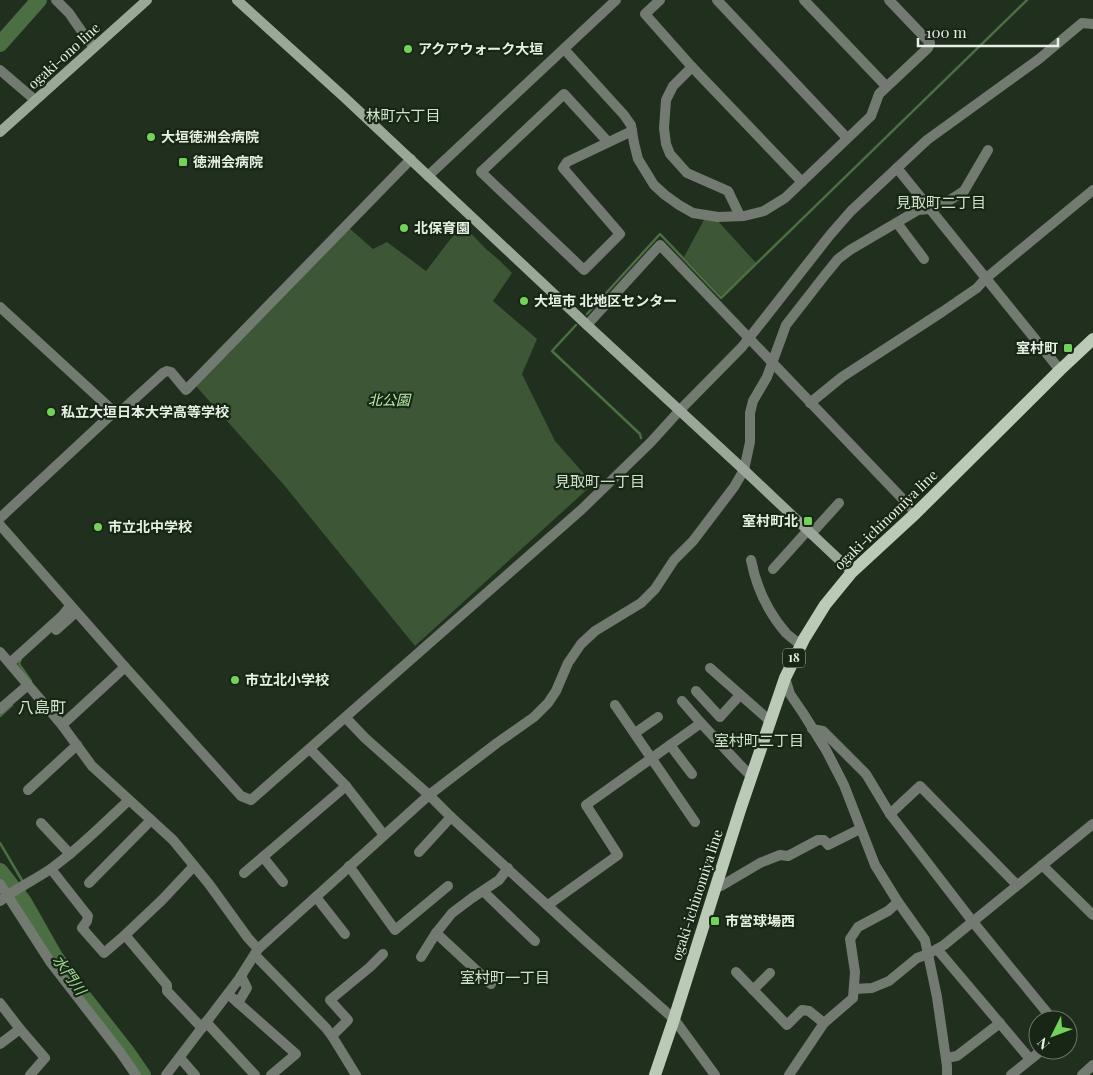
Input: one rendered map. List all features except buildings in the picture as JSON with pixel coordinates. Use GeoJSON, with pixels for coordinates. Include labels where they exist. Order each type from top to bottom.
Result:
{"type":"FeatureCollection","features":[{"type":"Feature","properties":{"kind":"main road","name":"ogaki-ichinomiya line"},"geometry":{"type":"LineString","coordinates":[[655,1075],[784,678],[801,645],[825,605],[852,572],[916,513],[1093,339]]}},
{"type":"Feature","properties":{"kind":"street"},"geometry":{"type":"LineString","coordinates":[[56,0],[69,13],[94,47]]}},
{"type":"Feature","properties":{"kind":"street","name":"ogaki-ono line"},"geometry":{"type":"LineString","coordinates":[[0,132],[147,0]]}},
{"type":"Feature","properties":{"kind":"street"},"geometry":{"type":"LineString","coordinates":[[237,0],[411,159],[852,572]]}},
{"type":"Feature","properties":{"kind":"street"},"geometry":{"type":"LineString","coordinates":[[428,176],[616,0]]}},
{"type":"Feature","properties":{"kind":"street"},"geometry":{"type":"LineString","coordinates":[[660,0],[645,14],[692,67],[802,182]]}},
{"type":"Feature","properties":{"kind":"street"},"geometry":{"type":"LineString","coordinates":[[717,0],[847,138]]}},
{"type":"Feature","properties":{"kind":"street"},"geometry":{"type":"LineString","coordinates":[[804,0],[886,86]]}},
{"type":"Feature","properties":{"kind":"street"},"geometry":{"type":"LineString","coordinates":[[564,49],[631,125],[638,159],[654,185],[679,205],[693,212],[718,216],[744,216],[764,211],[785,198],[870,116],[879,94],[928,48],[930,43],[890,0]]}},
{"type":"Feature","properties":{"kind":"street"},"geometry":{"type":"LineString","coordinates":[[0,525],[241,796],[251,800],[581,510],[651,442],[742,347],[830,235],[927,140],[1039,59],[1082,23],[1093,24]]}},
{"type":"Feature","properties":{"kind":"street"},"geometry":{"type":"LineString","coordinates":[[692,67],[673,86],[666,100],[664,128],[666,144],[670,154],[687,173],[728,191],[740,216]]}},
{"type":"Feature","properties":{"kind":"street"},"geometry":{"type":"LineString","coordinates":[[0,70],[35,100]]}},
{"type":"Feature","properties":{"kind":"street"},"geometry":{"type":"LineString","coordinates":[[608,142],[564,94],[481,172],[584,270],[620,234],[563,168],[567,162],[632,131]]}},
{"type":"Feature","properties":{"kind":"street"},"geometry":{"type":"LineString","coordinates":[[166,1075],[228,994],[256,952],[429,794],[534,717],[556,692],[568,663],[581,644],[595,632],[641,603],[655,589],[674,560],[693,541],[734,487],[744,470],[750,442],[750,413],[753,401],[767,377],[786,325],[834,264],[850,250],[918,210],[929,209],[947,202],[964,191],[988,150]]}},
{"type":"Feature","properties":{"kind":"street"},"geometry":{"type":"LineString","coordinates":[[0,518],[113,413],[119,413],[162,373],[171,372],[186,390],[411,159]]}},
{"type":"Feature","properties":{"kind":"street"},"geometry":{"type":"LineString","coordinates":[[897,168],[1060,370]]}},
{"type":"Feature","properties":{"kind":"street"},"geometry":{"type":"LineString","coordinates":[[810,403],[842,377],[976,288],[1093,190]]}},
{"type":"Feature","properties":{"kind":"street"},"geometry":{"type":"LineString","coordinates":[[897,223],[924,259]]}},
{"type":"Feature","properties":{"kind":"street"},"geometry":{"type":"LineString","coordinates":[[587,325],[660,245],[916,513]]}},
{"type":"Feature","properties":{"kind":"street"},"geometry":{"type":"LineString","coordinates":[[0,307],[111,409],[113,413]]}},
{"type":"Feature","properties":{"kind":"street"},"geometry":{"type":"LineString","coordinates":[[773,570],[840,503]]}},
{"type":"Feature","properties":{"kind":"street"},"geometry":{"type":"LineString","coordinates":[[751,560],[754,577],[768,608],[786,634],[801,645]]}},
{"type":"Feature","properties":{"kind":"street"},"geometry":{"type":"LineString","coordinates":[[52,634],[73,609]]}},
{"type":"Feature","properties":{"kind":"street"},"geometry":{"type":"LineString","coordinates":[[10,663],[62,616],[73,609]]}},
{"type":"Feature","properties":{"kind":"street"},"geometry":{"type":"LineString","coordinates":[[0,652],[62,725],[92,766],[128,801],[173,840],[209,884],[256,952],[332,1036],[356,1075]]}},
{"type":"Feature","properties":{"kind":"street"},"geometry":{"type":"LineString","coordinates":[[62,725],[125,667]]}},
{"type":"Feature","properties":{"kind":"street"},"geometry":{"type":"LineString","coordinates":[[710,668],[770,721]]}},
{"type":"Feature","properties":{"kind":"street"},"geometry":{"type":"LineString","coordinates":[[784,678],[790,694],[826,750],[844,785],[875,865],[898,902],[933,951],[1000,1023],[1028,1058]]}},
{"type":"Feature","properties":{"kind":"street"},"geometry":{"type":"LineString","coordinates":[[0,709],[28,685]]}},
{"type":"Feature","properties":{"kind":"street"},"geometry":{"type":"LineString","coordinates":[[696,691],[720,717],[740,695]]}},
{"type":"Feature","properties":{"kind":"street"},"geometry":{"type":"LineString","coordinates":[[682,701],[752,776]]}},
{"type":"Feature","properties":{"kind":"street"},"geometry":{"type":"LineString","coordinates":[[615,705],[696,822]]}},
{"type":"Feature","properties":{"kind":"street"},"geometry":{"type":"LineString","coordinates":[[635,733],[658,717]]}},
{"type":"Feature","properties":{"kind":"street"},"geometry":{"type":"LineString","coordinates":[[346,718],[365,738],[429,794],[451,817],[674,1019],[715,1075]]}},
{"type":"Feature","properties":{"kind":"street"},"geometry":{"type":"LineString","coordinates":[[548,906],[618,856],[586,805],[701,723]]}},
{"type":"Feature","properties":{"kind":"street"},"geometry":{"type":"LineString","coordinates":[[812,729],[823,730],[866,774],[890,814],[1044,1010]]}},
{"type":"Feature","properties":{"kind":"street"},"geometry":{"type":"LineString","coordinates":[[28,790],[77,745]]}},
{"type":"Feature","properties":{"kind":"street"},"geometry":{"type":"LineString","coordinates":[[670,745],[692,774]]}},
{"type":"Feature","properties":{"kind":"street"},"geometry":{"type":"LineString","coordinates":[[310,749],[346,786],[384,835]]}},
{"type":"Feature","properties":{"kind":"street"},"geometry":{"type":"LineString","coordinates":[[244,873],[346,786]]}},
{"type":"Feature","properties":{"kind":"street"},"geometry":{"type":"LineString","coordinates":[[890,814],[920,786],[1016,885]]}},
{"type":"Feature","properties":{"kind":"street"},"geometry":{"type":"LineString","coordinates":[[6,897],[52,869],[128,801]]}},
{"type":"Feature","properties":{"kind":"street"},"geometry":{"type":"LineString","coordinates":[[419,852],[451,817]]}},
{"type":"Feature","properties":{"kind":"street"},"geometry":{"type":"LineString","coordinates":[[89,883],[151,820]]}},
{"type":"Feature","properties":{"kind":"street"},"geometry":{"type":"LineString","coordinates":[[40,823],[70,854]]}},
{"type":"Feature","properties":{"kind":"street"},"geometry":{"type":"LineString","coordinates":[[854,989],[872,988],[889,980],[917,958],[933,951],[973,922],[1093,824]]}},
{"type":"Feature","properties":{"kind":"street"},"geometry":{"type":"LineString","coordinates":[[721,886],[760,863],[780,855],[788,856],[818,840],[824,840],[828,845],[860,829]]}},
{"type":"Feature","properties":{"kind":"street"},"geometry":{"type":"LineString","coordinates":[[263,857],[283,882]]}},
{"type":"Feature","properties":{"kind":"street"},"geometry":{"type":"LineString","coordinates":[[1042,865],[1093,915]]}},
{"type":"Feature","properties":{"kind":"street"},"geometry":{"type":"LineString","coordinates":[[52,869],[88,916],[82,928],[104,953],[162,900],[194,866]]}},
{"type":"Feature","properties":{"kind":"street"},"geometry":{"type":"LineString","coordinates":[[349,866],[395,930],[448,886]]}},
{"type":"Feature","properties":{"kind":"street"},"geometry":{"type":"LineString","coordinates":[[421,957],[436,933],[452,913],[499,880],[508,868]]}},
{"type":"Feature","properties":{"kind":"street"},"geometry":{"type":"LineString","coordinates":[[0,884],[6,897],[51,963],[136,1075]]}},
{"type":"Feature","properties":{"kind":"street"},"geometry":{"type":"LineString","coordinates":[[483,891],[535,941]]}},
{"type":"Feature","properties":{"kind":"street"},"geometry":{"type":"LineString","coordinates":[[316,897],[344,934]]}},
{"type":"Feature","properties":{"kind":"street"},"geometry":{"type":"LineString","coordinates":[[789,1075],[824,1023],[853,998],[855,972],[850,939],[858,926],[888,911],[898,902]]}},
{"type":"Feature","properties":{"kind":"street"},"geometry":{"type":"LineString","coordinates":[[436,933],[491,984]]}},
{"type":"Feature","properties":{"kind":"street"},"geometry":{"type":"LineString","coordinates":[[125,935],[167,985],[167,990],[255,1075]]}},
{"type":"Feature","properties":{"kind":"street"},"geometry":{"type":"LineString","coordinates":[[933,951],[947,1075]]}},
{"type":"Feature","properties":{"kind":"street"},"geometry":{"type":"LineString","coordinates":[[332,1036],[348,1020],[330,1000],[383,954]]}},
{"type":"Feature","properties":{"kind":"street"},"geometry":{"type":"LineString","coordinates":[[736,972],[787,1025],[802,1010],[809,1012],[824,1023]]}},
{"type":"Feature","properties":{"kind":"street"},"geometry":{"type":"LineString","coordinates":[[753,990],[770,973]]}},
{"type":"Feature","properties":{"kind":"street"},"geometry":{"type":"LineString","coordinates":[[238,1003],[247,988],[241,976]]}},
{"type":"Feature","properties":{"kind":"street"},"geometry":{"type":"LineString","coordinates":[[228,994],[296,1054],[272,1075]]}},
{"type":"Feature","properties":{"kind":"street"},"geometry":{"type":"LineString","coordinates":[[0,1003],[45,1058],[30,1075]]}},
{"type":"Feature","properties":{"kind":"street"},"geometry":{"type":"LineString","coordinates":[[946,1058],[957,1056],[1000,1023]]}},
{"type":"Feature","properties":{"kind":"street"},"geometry":{"type":"LineString","coordinates":[[0,1044],[20,1029]]}},
{"type":"Feature","properties":{"kind":"street"},"geometry":{"type":"LineString","coordinates":[[180,1058],[195,1075]]}},
{"type":"Feature","properties":{"kind":"street"},"geometry":{"type":"LineString","coordinates":[[1011,1075],[1030,1060]]}},
{"type":"Feature","properties":{"kind":"street"},"geometry":{"type":"LineString","coordinates":[[1082,1075],[1093,1065]]}},
{"type":"Feature","properties":{"kind":"green space"},"geometry":{"type":"Polygon","coordinates":[[[705,218],[717,220],[757,264],[721,296],[684,257],[705,218]]]}},
{"type":"Feature","properties":{"kind":"green space","name":"北公園"},"geometry":{"type":"Polygon","coordinates":[[[462,224],[512,273],[493,301],[537,339],[522,374],[555,441],[593,484],[415,646],[284,485],[195,385],[349,228],[373,249],[387,242],[426,271],[462,224]]]}},
{"type":"Feature","properties":{"kind":"waterway","name":"水門川"},"geometry":{"type":"LineString","coordinates":[[0,44],[39,0]]}},
{"type":"Feature","properties":{"kind":"waterway"},"geometry":{"type":"LineString","coordinates":[[587,314],[660,234],[721,298],[1027,0]]}},
{"type":"Feature","properties":{"kind":"waterway"},"geometry":{"type":"LineString","coordinates":[[576,325],[552,351],[640,434],[641,438]]}},
{"type":"Feature","properties":{"kind":"waterway"},"geometry":{"type":"LineString","coordinates":[[21,658],[19,664],[31,681]]}},
{"type":"Feature","properties":{"kind":"waterway"},"geometry":{"type":"LineString","coordinates":[[0,716],[12,705]]}},
{"type":"Feature","properties":{"kind":"waterway"},"geometry":{"type":"LineString","coordinates":[[0,843],[23,882]]}},
{"type":"Feature","properties":{"kind":"waterway","name":"水門川"},"geometry":{"type":"LineString","coordinates":[[0,871],[24,902],[54,955],[79,991],[143,1075]]}},
{"type":"Feature","properties":{"kind":"waterway"},"geometry":{"type":"LineString","coordinates":[[24,902],[25,887]]}},
{"type":"Feature","properties":{"kind":"place","name":"アクアウォーク大垣"},"geometry":{"type":"Point","coordinates":[408,49]}},
{"type":"Feature","properties":{"kind":"place","name":"大垣徳洲会病院"},"geometry":{"type":"Point","coordinates":[151,137]}},
{"type":"Feature","properties":{"kind":"place","name":"徳洲会病院"},"geometry":{"type":"Point","coordinates":[183,162]}},
{"type":"Feature","properties":{"kind":"place","name":"北保育園"},"geometry":{"type":"Point","coordinates":[404,228]}},
{"type":"Feature","properties":{"kind":"place","name":"大垣市 北地区センター"},"geometry":{"type":"Point","coordinates":[524,301]}},
{"type":"Feature","properties":{"kind":"place","name":"室村町"},"geometry":{"type":"Point","coordinates":[1068,348]}},
{"type":"Feature","properties":{"kind":"place","name":"私立大垣日本大学高等学校"},"geometry":{"type":"Point","coordinates":[51,412]}},
{"type":"Feature","properties":{"kind":"place","name":"室村町北"},"geometry":{"type":"Point","coordinates":[808,521]}},
{"type":"Feature","properties":{"kind":"place","name":"市立北中学校"},"geometry":{"type":"Point","coordinates":[98,527]}},
{"type":"Feature","properties":{"kind":"place","name":"市立北小学校"},"geometry":{"type":"Point","coordinates":[235,680]}},
{"type":"Feature","properties":{"kind":"place","name":"市営球場西"},"geometry":{"type":"Point","coordinates":[715,921]}},
{"type":"Feature","properties":{"kind":"district","name":"林町六丁目"},"geometry":{"type":"Point","coordinates":[403,116]}},
{"type":"Feature","properties":{"kind":"district","name":"見取町二丁目"},"geometry":{"type":"Point","coordinates":[941,203]}},
{"type":"Feature","properties":{"kind":"district","name":"見取町一丁目"},"geometry":{"type":"Point","coordinates":[600,482]}},
{"type":"Feature","properties":{"kind":"district","name":"八島町"},"geometry":{"type":"Point","coordinates":[42,707]}},
{"type":"Feature","properties":{"kind":"district","name":"室村町二丁目"},"geometry":{"type":"Point","coordinates":[759,741]}},
{"type":"Feature","properties":{"kind":"district","name":"室村町一丁目"},"geometry":{"type":"Point","coordinates":[505,978]}}]}
